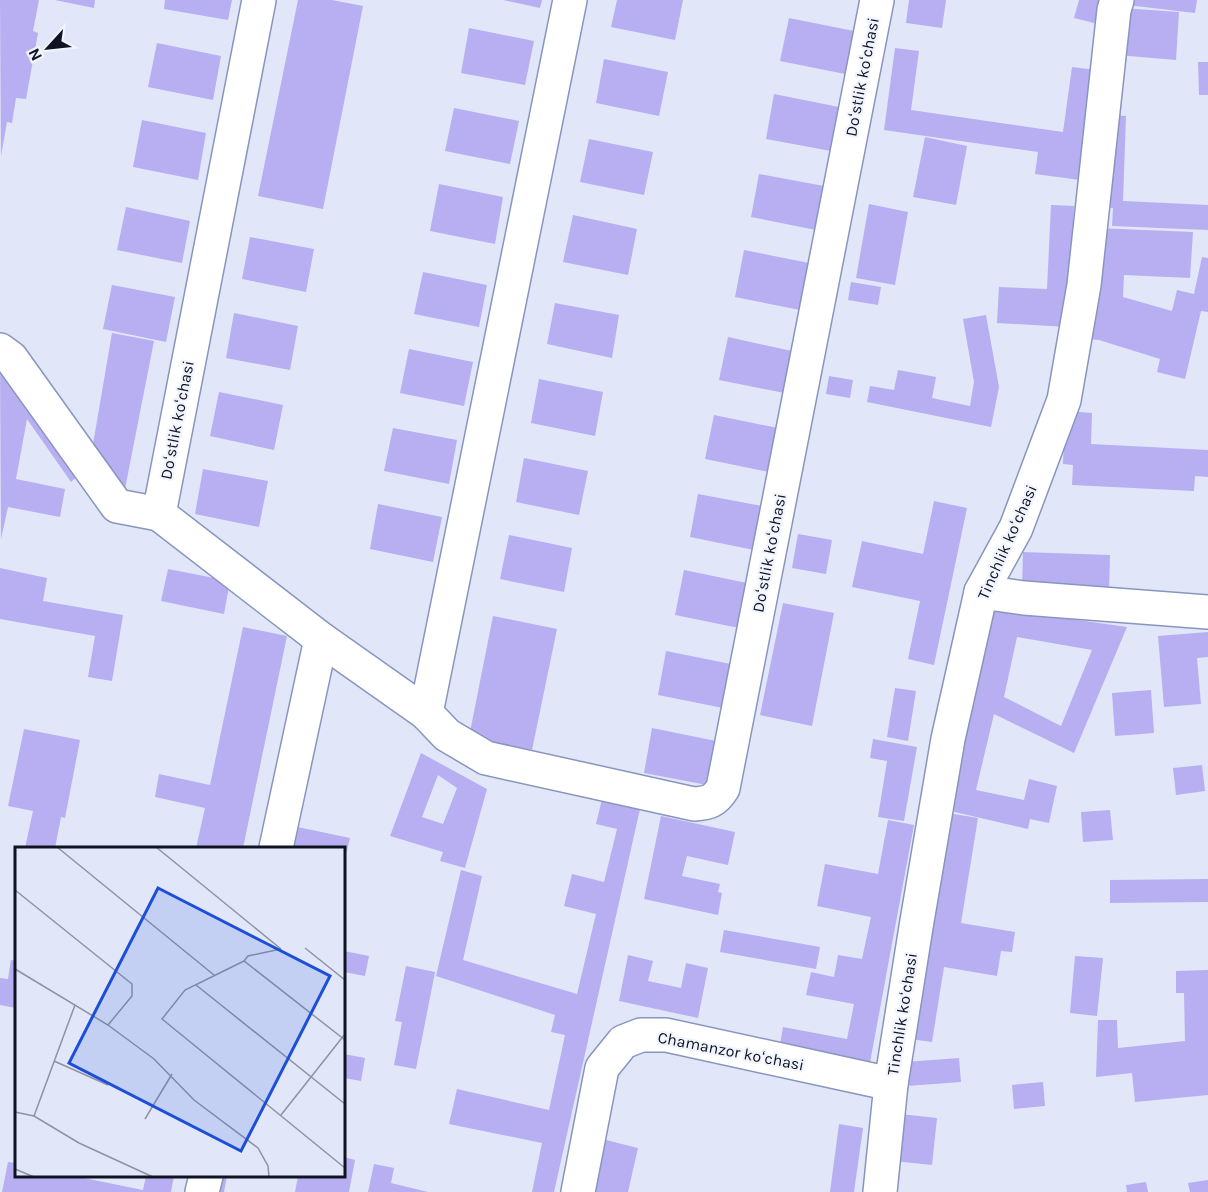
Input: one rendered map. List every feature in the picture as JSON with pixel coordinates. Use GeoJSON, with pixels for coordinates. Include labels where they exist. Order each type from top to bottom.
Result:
{"type":"FeatureCollection","features":[{"type":"Feature","properties":{"kind":"street","name":"Doʻstlik koʻchasi"},"geometry":{"type":"LineString","coordinates":[[259,0],[159,514],[321,639],[426,712],[447,735],[486,758],[694,804],[708,804],[717,798],[723,788],[877,0]]}},
{"type":"Feature","properties":{"kind":"street"},"geometry":{"type":"LineString","coordinates":[[426,712],[570,0]]}},
{"type":"Feature","properties":{"kind":"street","name":"Tinchlik koʻchasi"},"geometry":{"type":"LineString","coordinates":[[880,1192],[891,1084],[948,739],[981,592],[1016,528],[1064,400],[1084,285],[1114,10],[1117,0]]}},
{"type":"Feature","properties":{"kind":"street"},"geometry":{"type":"LineString","coordinates":[[0,350],[11,358],[117,506],[159,514]]}},
{"type":"Feature","properties":{"kind":"street"},"geometry":{"type":"LineString","coordinates":[[981,592],[1024,598],[1208,612]]}},
{"type":"Feature","properties":{"kind":"street"},"geometry":{"type":"LineString","coordinates":[[276,847],[321,639]]}},
{"type":"Feature","properties":{"kind":"street","name":"Chamanzor koʻchasi"},"geometry":{"type":"LineString","coordinates":[[578,1192],[602,1068],[624,1042],[641,1035],[666,1035],[891,1084]]}},
{"type":"Feature","properties":{"kind":"street"},"geometry":{"type":"LineString","coordinates":[[202,1192],[206,1177]]}},
{"type":"Feature","properties":{"kind":"building"},"geometry":{"type":"Polygon","coordinates":[[[0,0],[39,0],[33,31],[38,33],[26,99],[16,98],[12,123],[7,122],[1,156],[0,0]]]}},
{"type":"Feature","properties":{"kind":"building"},"geometry":{"type":"Polygon","coordinates":[[[55,0],[95,0],[94,8],[55,0]]]}},
{"type":"Feature","properties":{"kind":"building"},"geometry":{"type":"Polygon","coordinates":[[[165,0],[232,0],[228,20],[164,9],[165,0]]]}},
{"type":"Feature","properties":{"kind":"building"},"geometry":{"type":"Polygon","coordinates":[[[298,0],[332,0],[363,6],[323,209],[258,196],[298,0]]]}},
{"type":"Feature","properties":{"kind":"building"},"geometry":{"type":"Polygon","coordinates":[[[503,0],[542,0],[540,8],[503,0]]]}},
{"type":"Feature","properties":{"kind":"building"},"geometry":{"type":"Polygon","coordinates":[[[617,0],[683,0],[675,40],[611,27],[617,0]]]}},
{"type":"Feature","properties":{"kind":"building"},"geometry":{"type":"Polygon","coordinates":[[[909,0],[946,0],[942,28],[906,23],[909,0]]]}},
{"type":"Feature","properties":{"kind":"building"},"geometry":{"type":"Polygon","coordinates":[[[1079,0],[1104,0],[1098,24],[1074,18],[1079,0]]]}},
{"type":"Feature","properties":{"kind":"building"},"geometry":{"type":"Polygon","coordinates":[[[1128,0],[1197,0],[1195,13],[1127,5],[1128,0]]]}},
{"type":"Feature","properties":{"kind":"building"},"geometry":{"type":"Polygon","coordinates":[[[1121,8],[1179,12],[1176,60],[1117,55],[1121,8]]]}},
{"type":"Feature","properties":{"kind":"building"},"geometry":{"type":"Polygon","coordinates":[[[789,18],[854,31],[845,74],[780,61],[789,18]]]}},
{"type":"Feature","properties":{"kind":"building"},"geometry":{"type":"Polygon","coordinates":[[[469,28],[534,41],[525,85],[461,73],[469,28]]]}},
{"type":"Feature","properties":{"kind":"building"},"geometry":{"type":"Polygon","coordinates":[[[157,43],[221,56],[213,100],[148,87],[157,43]]]}},
{"type":"Feature","properties":{"kind":"building"},"geometry":{"type":"Polygon","coordinates":[[[895,48],[919,51],[911,110],[1063,132],[1072,67],[1096,70],[1080,180],[1035,174],[1038,152],[884,130],[895,48]]]}},
{"type":"Feature","properties":{"kind":"building"},"geometry":{"type":"Polygon","coordinates":[[[604,59],[668,72],[659,116],[596,103],[604,59]]]}},
{"type":"Feature","properties":{"kind":"building"},"geometry":{"type":"Polygon","coordinates":[[[1198,62],[1208,62],[1208,95],[1199,95],[1198,62]]]}},
{"type":"Feature","properties":{"kind":"building"},"geometry":{"type":"Polygon","coordinates":[[[774,94],[839,107],[831,151],[766,139],[774,94]]]}},
{"type":"Feature","properties":{"kind":"building"},"geometry":{"type":"Polygon","coordinates":[[[454,108],[519,121],[510,164],[445,151],[454,108]]]}},
{"type":"Feature","properties":{"kind":"building"},"geometry":{"type":"Polygon","coordinates":[[[1107,115],[1126,116],[1123,201],[1208,205],[1208,230],[1112,226],[1113,208],[1104,207],[1107,115]]]}},
{"type":"Feature","properties":{"kind":"building"},"geometry":{"type":"Polygon","coordinates":[[[142,120],[206,133],[198,180],[133,167],[142,120]]]}},
{"type":"Feature","properties":{"kind":"building"},"geometry":{"type":"Polygon","coordinates":[[[925,137],[967,146],[956,205],[913,197],[925,137]]]}},
{"type":"Feature","properties":{"kind":"building"},"geometry":{"type":"Polygon","coordinates":[[[589,139],[653,152],[644,195],[580,182],[589,139]]]}},
{"type":"Feature","properties":{"kind":"building"},"geometry":{"type":"Polygon","coordinates":[[[759,174],[824,186],[816,230],[751,217],[759,174]]]}},
{"type":"Feature","properties":{"kind":"building"},"geometry":{"type":"Polygon","coordinates":[[[439,184],[503,197],[495,244],[430,231],[439,184]]]}},
{"type":"Feature","properties":{"kind":"building"},"geometry":{"type":"Polygon","coordinates":[[[869,204],[908,212],[895,285],[856,278],[869,204]]]}},
{"type":"Feature","properties":{"kind":"building"},"geometry":{"type":"Polygon","coordinates":[[[1051,205],[1074,206],[1068,327],[997,323],[999,287],[1047,289],[1051,205]]]}},
{"type":"Feature","properties":{"kind":"building"},"geometry":{"type":"Polygon","coordinates":[[[126,207],[190,221],[182,263],[117,250],[126,207]]]}},
{"type":"Feature","properties":{"kind":"building"},"geometry":{"type":"Polygon","coordinates":[[[573,215],[637,229],[628,275],[563,262],[573,215]]]}},
{"type":"Feature","properties":{"kind":"building"},"geometry":{"type":"Polygon","coordinates":[[[1096,228],[1193,232],[1190,278],[1124,275],[1123,297],[1172,311],[1177,290],[1194,294],[1202,257],[1208,258],[1208,312],[1201,311],[1185,379],[1157,372],[1160,359],[1099,340],[1087,339],[1096,228]]]}},
{"type":"Feature","properties":{"kind":"building"},"geometry":{"type":"Polygon","coordinates":[[[250,237],[314,249],[306,292],[242,279],[250,237]]]}},
{"type":"Feature","properties":{"kind":"building"},"geometry":{"type":"Polygon","coordinates":[[[744,250],[809,263],[800,310],[735,297],[744,250]]]}},
{"type":"Feature","properties":{"kind":"building"},"geometry":{"type":"Polygon","coordinates":[[[423,272],[487,285],[479,327],[414,314],[423,272]]]}},
{"type":"Feature","properties":{"kind":"building"},"geometry":{"type":"Polygon","coordinates":[[[851,282],[881,287],[878,305],[848,300],[851,282]]]}},
{"type":"Feature","properties":{"kind":"building"},"geometry":{"type":"Polygon","coordinates":[[[112,285],[175,297],[166,342],[103,329],[112,285]]]}},
{"type":"Feature","properties":{"kind":"building"},"geometry":{"type":"Polygon","coordinates":[[[555,303],[619,315],[612,358],[547,344],[555,303]]]}},
{"type":"Feature","properties":{"kind":"building"},"geometry":{"type":"Polygon","coordinates":[[[234,313],[298,326],[290,370],[226,358],[234,313]]]}},
{"type":"Feature","properties":{"kind":"building"},"geometry":{"type":"Polygon","coordinates":[[[986,315],[999,387],[991,427],[867,402],[870,386],[894,390],[898,370],[936,377],[932,398],[970,406],[974,382],[963,319],[986,315]]]}},
{"type":"Feature","properties":{"kind":"building"},"geometry":{"type":"Polygon","coordinates":[[[112,333],[154,341],[124,494],[92,450],[112,333]]]}},
{"type":"Feature","properties":{"kind":"building"},"geometry":{"type":"Polygon","coordinates":[[[728,337],[792,351],[784,393],[719,380],[728,337]]]}},
{"type":"Feature","properties":{"kind":"building"},"geometry":{"type":"Polygon","coordinates":[[[409,349],[473,362],[464,406],[400,393],[409,349]]]}},
{"type":"Feature","properties":{"kind":"building"},"geometry":{"type":"Polygon","coordinates":[[[0,363],[83,471],[71,482],[27,419],[16,479],[65,489],[60,517],[8,507],[1,539],[0,363]]]}},
{"type":"Feature","properties":{"kind":"building"},"geometry":{"type":"Polygon","coordinates":[[[829,376],[853,380],[850,398],[826,394],[829,376]]]}},
{"type":"Feature","properties":{"kind":"building"},"geometry":{"type":"Polygon","coordinates":[[[539,379],[603,392],[595,436],[531,423],[539,379]]]}},
{"type":"Feature","properties":{"kind":"building"},"geometry":{"type":"Polygon","coordinates":[[[219,392],[283,405],[274,450],[210,436],[219,392]]]}},
{"type":"Feature","properties":{"kind":"building"},"geometry":{"type":"Polygon","coordinates":[[[1065,411],[1092,413],[1091,444],[1208,450],[1208,477],[1195,476],[1194,491],[1072,485],[1073,465],[1063,464],[1065,411]]]}},
{"type":"Feature","properties":{"kind":"building"},"geometry":{"type":"Polygon","coordinates":[[[714,415],[778,428],[769,472],[705,459],[714,415]]]}},
{"type":"Feature","properties":{"kind":"building"},"geometry":{"type":"Polygon","coordinates":[[[393,428],[457,440],[449,484],[384,471],[393,428]]]}},
{"type":"Feature","properties":{"kind":"building"},"geometry":{"type":"Polygon","coordinates":[[[524,458],[588,471],[579,515],[516,502],[524,458]]]}},
{"type":"Feature","properties":{"kind":"building"},"geometry":{"type":"Polygon","coordinates":[[[203,469],[268,481],[259,527],[195,514],[203,469]]]}},
{"type":"Feature","properties":{"kind":"building"},"geometry":{"type":"Polygon","coordinates":[[[698,494],[762,506],[754,550],[690,537],[698,494]]]}},
{"type":"Feature","properties":{"kind":"building"},"geometry":{"type":"Polygon","coordinates":[[[934,501],[967,508],[934,665],[908,659],[920,601],[852,587],[862,541],[923,554],[934,501]]]}},
{"type":"Feature","properties":{"kind":"building"},"geometry":{"type":"Polygon","coordinates":[[[378,504],[442,517],[433,562],[370,549],[378,504]]]}},
{"type":"Feature","properties":{"kind":"building"},"geometry":{"type":"Polygon","coordinates":[[[798,534],[832,540],[826,574],[792,568],[798,534]]]}},
{"type":"Feature","properties":{"kind":"building"},"geometry":{"type":"Polygon","coordinates":[[[509,535],[572,548],[564,592],[500,579],[509,535]]]}},
{"type":"Feature","properties":{"kind":"building"},"geometry":{"type":"Polygon","coordinates":[[[1023,552],[1110,555],[1109,591],[1022,588],[1023,552]]]}},
{"type":"Feature","properties":{"kind":"building"},"geometry":{"type":"Polygon","coordinates":[[[0,568],[47,578],[43,601],[123,615],[112,681],[88,677],[95,636],[0,619],[0,568]]]}},
{"type":"Feature","properties":{"kind":"building"},"geometry":{"type":"Polygon","coordinates":[[[168,569],[230,581],[224,614],[161,601],[168,569]]]}},
{"type":"Feature","properties":{"kind":"building"},"geometry":{"type":"Polygon","coordinates":[[[684,570],[747,583],[739,628],[675,615],[684,570]]]}},
{"type":"Feature","properties":{"kind":"building"},"geometry":{"type":"Polygon","coordinates":[[[783,603],[834,613],[812,726],[760,715],[783,603]]]}},
{"type":"Feature","properties":{"kind":"building"},"geometry":{"type":"Polygon","coordinates":[[[986,607],[1127,627],[1074,753],[994,714],[976,790],[1024,800],[1029,779],[1057,786],[1049,823],[1030,819],[1028,829],[942,809],[986,607]],[[1017,637],[1004,697],[1061,726],[1092,650],[1017,637]]]}},
{"type":"Feature","properties":{"kind":"building"},"geometry":{"type":"Polygon","coordinates":[[[493,616],[557,629],[532,750],[469,737],[493,616]]]}},
{"type":"Feature","properties":{"kind":"building"},"geometry":{"type":"Polygon","coordinates":[[[243,627],[287,636],[243,847],[196,847],[205,808],[155,797],[159,774],[210,785],[243,627]]]}},
{"type":"Feature","properties":{"kind":"building"},"geometry":{"type":"Polygon","coordinates":[[[1208,632],[1208,657],[1197,658],[1201,704],[1164,707],[1158,636],[1208,632]]]}},
{"type":"Feature","properties":{"kind":"building"},"geometry":{"type":"Polygon","coordinates":[[[666,651],[731,664],[723,708],[658,695],[666,651]]]}},
{"type":"Feature","properties":{"kind":"building"},"geometry":{"type":"Polygon","coordinates":[[[895,688],[916,691],[908,741],[887,737],[895,688]]]}},
{"type":"Feature","properties":{"kind":"building"},"geometry":{"type":"Polygon","coordinates":[[[1151,690],[1154,733],[1115,736],[1112,693],[1151,690]]]}},
{"type":"Feature","properties":{"kind":"building"},"geometry":{"type":"Polygon","coordinates":[[[652,728],[716,741],[707,785],[644,773],[652,728]]]}},
{"type":"Feature","properties":{"kind":"building"},"geometry":{"type":"Polygon","coordinates":[[[24,729],[80,740],[65,818],[61,817],[55,847],[25,847],[33,811],[8,806],[24,729]]]}},
{"type":"Feature","properties":{"kind":"building"},"geometry":{"type":"Polygon","coordinates":[[[873,739],[917,747],[904,821],[878,817],[887,761],[870,758],[873,739]]]}},
{"type":"Feature","properties":{"kind":"building"},"geometry":{"type":"Polygon","coordinates":[[[421,753],[487,789],[465,868],[440,861],[443,852],[390,836],[421,753]],[[438,775],[422,817],[443,824],[457,788],[438,775]]]}},
{"type":"Feature","properties":{"kind":"building"},"geometry":{"type":"Polygon","coordinates":[[[1202,765],[1205,791],[1176,795],[1173,768],[1202,765]]]}},
{"type":"Feature","properties":{"kind":"building"},"geometry":{"type":"Polygon","coordinates":[[[602,799],[640,809],[554,1192],[532,1192],[542,1143],[449,1124],[457,1089],[549,1110],[565,1035],[551,1032],[555,1015],[436,976],[461,870],[482,876],[463,960],[577,994],[596,914],[564,906],[572,874],[604,882],[617,829],[596,824],[602,799]]]}},
{"type":"Feature","properties":{"kind":"building"},"geometry":{"type":"Polygon","coordinates":[[[1110,810],[1113,840],[1083,842],[1081,812],[1110,810]]]}},
{"type":"Feature","properties":{"kind":"building"},"geometry":{"type":"Polygon","coordinates":[[[948,813],[978,818],[961,923],[1015,932],[1012,952],[1001,951],[997,976],[944,967],[932,1042],[910,1039],[948,813]]]}},
{"type":"Feature","properties":{"kind":"building"},"geometry":{"type":"Polygon","coordinates":[[[661,816],[735,832],[728,865],[687,856],[682,876],[720,884],[718,892],[722,893],[718,915],[644,899],[661,816]]]}},
{"type":"Feature","properties":{"kind":"building"},"geometry":{"type":"Polygon","coordinates":[[[888,820],[914,825],[869,1068],[779,1051],[783,1027],[847,1039],[854,1004],[806,995],[811,972],[834,977],[838,955],[862,959],[871,917],[817,906],[825,864],[878,874],[888,820]]]}},
{"type":"Feature","properties":{"kind":"building"},"geometry":{"type":"Polygon","coordinates":[[[288,825],[350,838],[345,859],[345,847],[284,847],[288,825]]]}},
{"type":"Feature","properties":{"kind":"building"},"geometry":{"type":"Polygon","coordinates":[[[1208,879],[1208,902],[1110,903],[1110,880],[1208,879]]]}},
{"type":"Feature","properties":{"kind":"building"},"geometry":{"type":"Polygon","coordinates":[[[724,930],[820,947],[816,969],[720,952],[724,930]]]}},
{"type":"Feature","properties":{"kind":"building"},"geometry":{"type":"Polygon","coordinates":[[[345,951],[369,956],[365,976],[345,972],[345,951]]]}},
{"type":"Feature","properties":{"kind":"building"},"geometry":{"type":"Polygon","coordinates":[[[628,955],[653,961],[648,981],[681,988],[686,963],[708,968],[698,1018],[619,1001],[628,955]]]}},
{"type":"Feature","properties":{"kind":"building"},"geometry":{"type":"Polygon","coordinates":[[[1075,956],[1103,958],[1097,1016],[1070,1013],[1075,956]]]}},
{"type":"Feature","properties":{"kind":"building"},"geometry":{"type":"Polygon","coordinates":[[[11,960],[15,961],[15,1008],[0,1005],[0,978],[8,979],[11,960]]]}},
{"type":"Feature","properties":{"kind":"building"},"geometry":{"type":"Polygon","coordinates":[[[406,966],[435,972],[416,1069],[394,1065],[402,1022],[395,1021],[406,966]]]}},
{"type":"Feature","properties":{"kind":"building"},"geometry":{"type":"Polygon","coordinates":[[[1208,970],[1208,1095],[1135,1102],[1132,1073],[1096,1077],[1098,1020],[1117,1020],[1118,1048],[1185,1041],[1184,993],[1176,993],[1176,971],[1208,970]]]}},
{"type":"Feature","properties":{"kind":"building"},"geometry":{"type":"Polygon","coordinates":[[[345,1054],[365,1058],[361,1081],[345,1078],[345,1054]]]}},
{"type":"Feature","properties":{"kind":"building"},"geometry":{"type":"Polygon","coordinates":[[[959,1058],[961,1082],[907,1086],[905,1062],[959,1058]]]}},
{"type":"Feature","properties":{"kind":"building"},"geometry":{"type":"Polygon","coordinates":[[[1043,1082],[1045,1106],[1014,1109],[1012,1085],[1043,1082]]]}},
{"type":"Feature","properties":{"kind":"building"},"geometry":{"type":"Polygon","coordinates":[[[900,1114],[937,1118],[932,1165],[894,1161],[900,1114]]]}},
{"type":"Feature","properties":{"kind":"building"},"geometry":{"type":"Polygon","coordinates":[[[839,1124],[863,1128],[854,1192],[830,1192],[839,1124]]]}},
{"type":"Feature","properties":{"kind":"building"},"geometry":{"type":"Polygon","coordinates":[[[606,1140],[638,1148],[628,1192],[594,1192],[606,1140]]]}},
{"type":"Feature","properties":{"kind":"building"},"geometry":{"type":"Polygon","coordinates":[[[345,1157],[355,1160],[349,1192],[295,1192],[298,1177],[345,1177],[345,1157]]]}},
{"type":"Feature","properties":{"kind":"building"},"geometry":{"type":"Polygon","coordinates":[[[8,1162],[15,1163],[15,1177],[79,1177],[143,1190],[146,1177],[174,1177],[171,1192],[2,1192],[8,1162]]]}},
{"type":"Feature","properties":{"kind":"building"},"geometry":{"type":"Polygon","coordinates":[[[374,1164],[394,1168],[391,1183],[428,1192],[368,1192],[374,1164]]]}},
{"type":"Feature","properties":{"kind":"building"},"geometry":{"type":"Polygon","coordinates":[[[219,1177],[227,1177],[224,1192],[216,1192],[219,1177]]]}},
{"type":"Feature","properties":{"kind":"building"},"geometry":{"type":"Polygon","coordinates":[[[1208,1180],[1208,1192],[1190,1192],[1188,1183],[1208,1180]]]}},
{"type":"Feature","properties":{"kind":"building"},"geometry":{"type":"Polygon","coordinates":[[[1146,1182],[1148,1192],[1127,1192],[1126,1185],[1146,1182]]]}}]}
